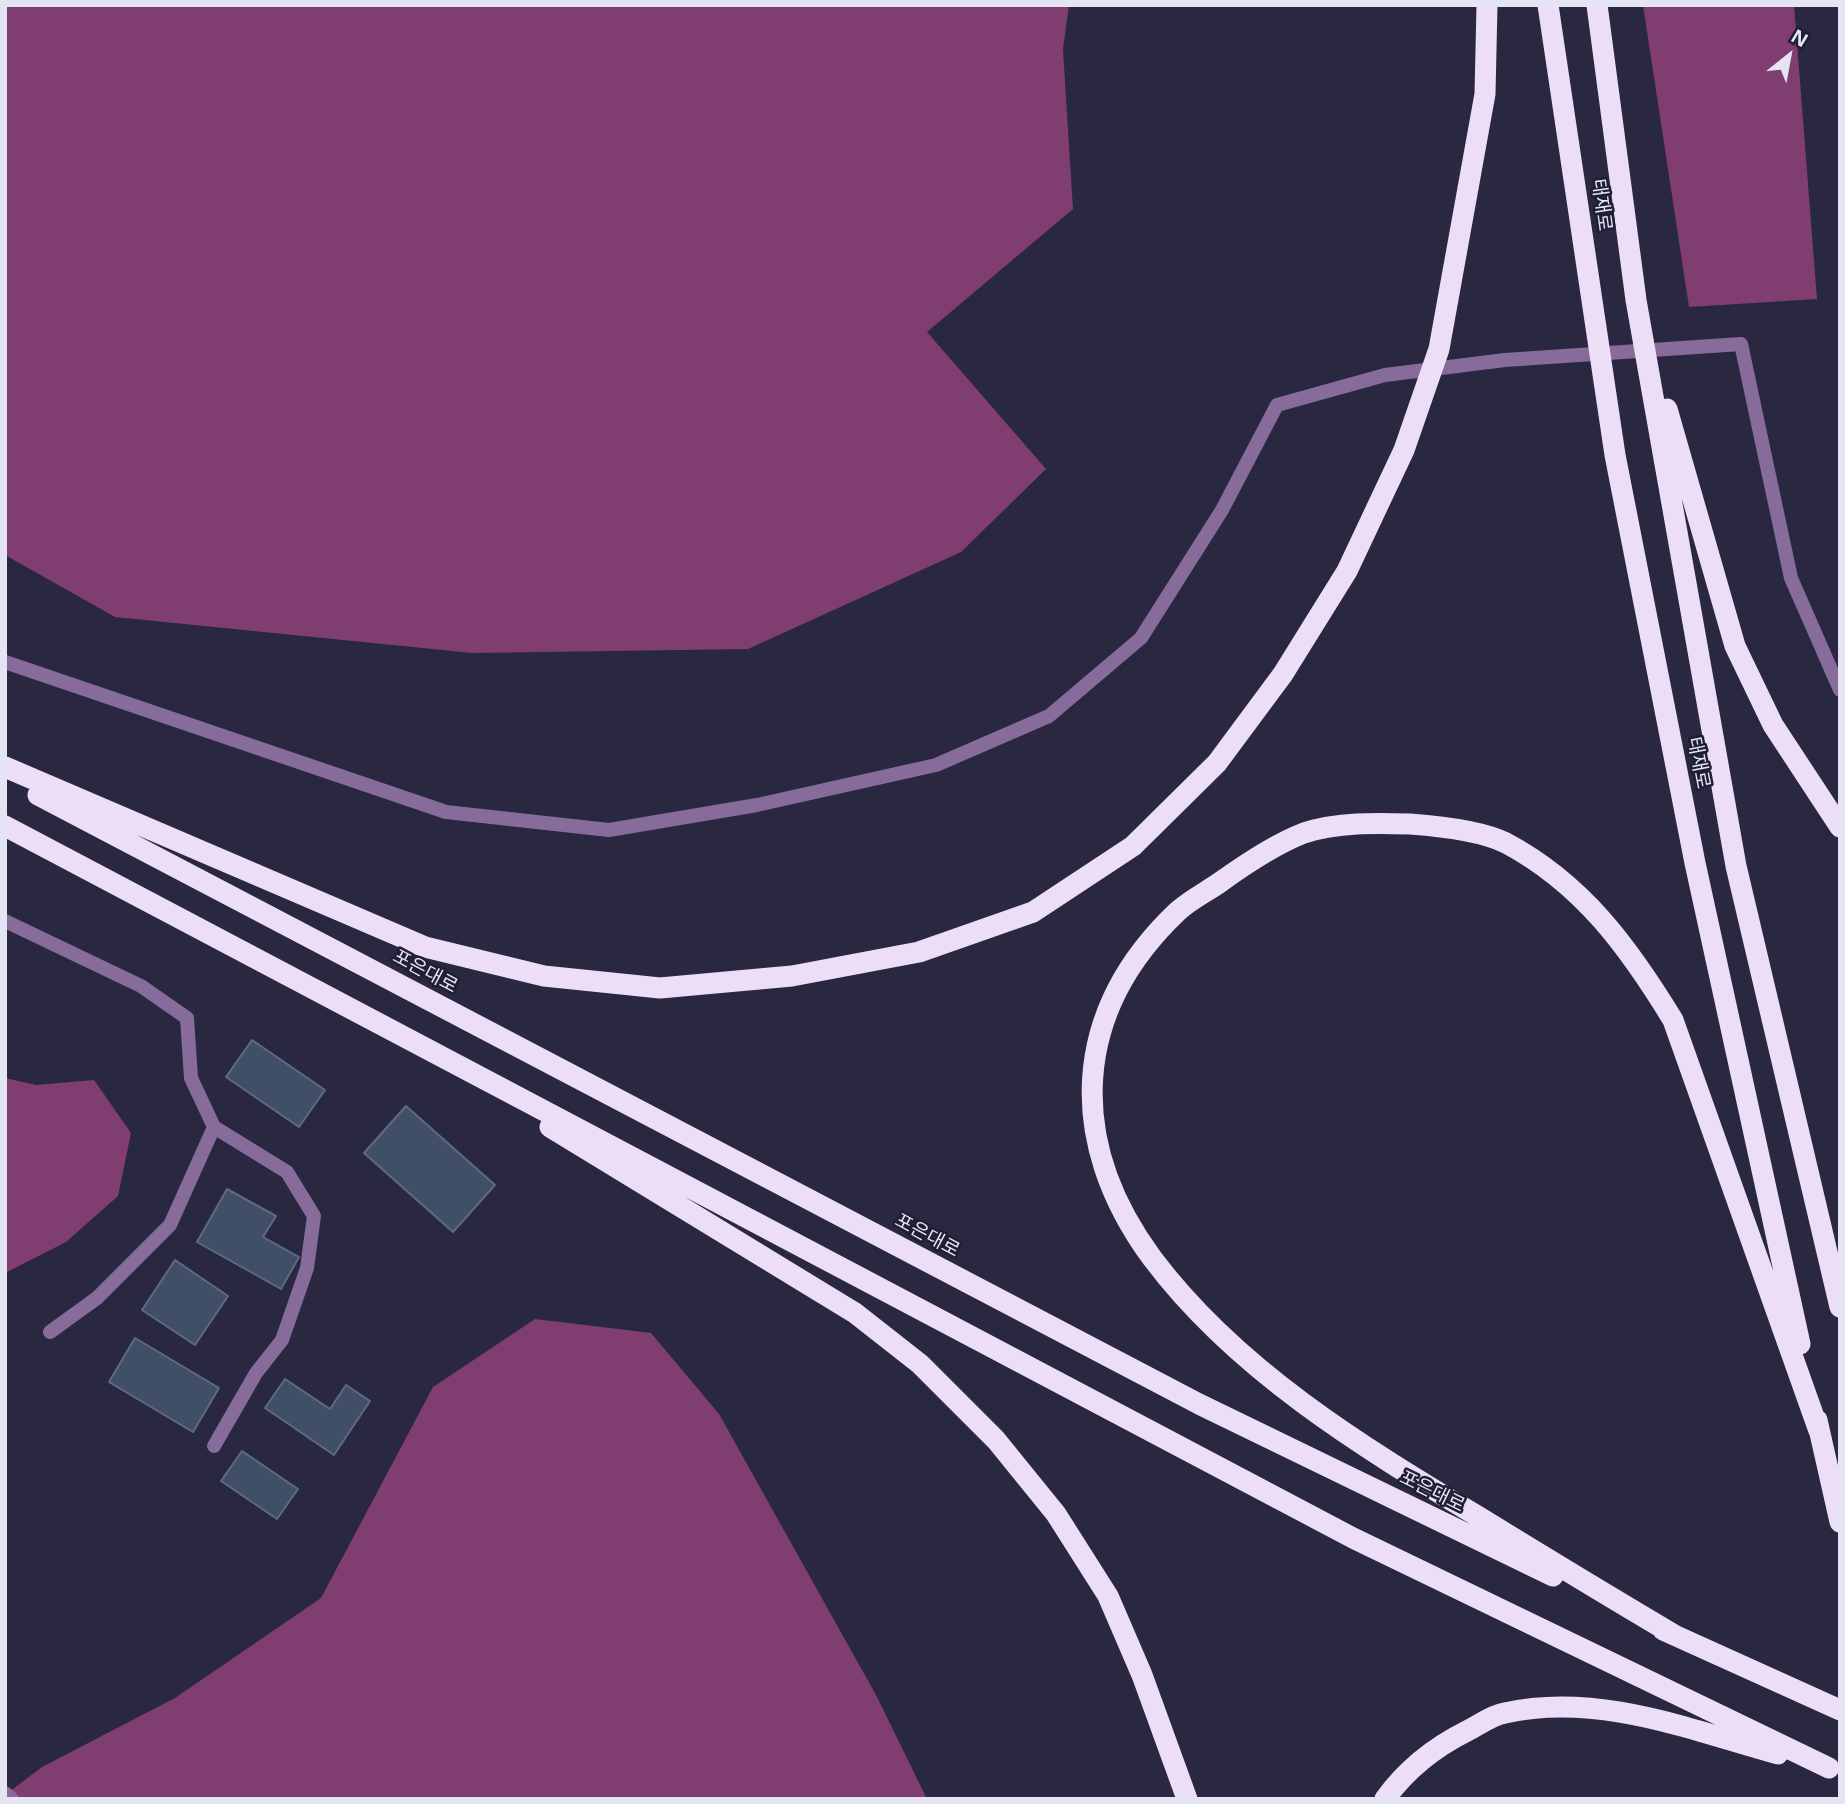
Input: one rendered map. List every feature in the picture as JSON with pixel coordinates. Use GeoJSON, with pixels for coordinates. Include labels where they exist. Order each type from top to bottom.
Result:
{"type":"FeatureCollection","features":[{"type":"Feature","properties":{"kind":"highway"},"geometry":{"type":"LineString","coordinates":[[5,767],[425,947],[544,976],[660,988],[792,976],[919,952],[1033,912],[1133,846],[1217,762],[1283,674],[1347,571],[1404,450],[1439,349],[1485,94],[1487,5]]}},
{"type":"Feature","properties":{"kind":"highway","name":"태재로"},"geometry":{"type":"LineString","coordinates":[[1548,5],[1615,455],[1695,863],[1840,1522]]}},
{"type":"Feature","properties":{"kind":"highway","name":"태재로"},"geometry":{"type":"LineString","coordinates":[[1597,5],[1636,300]]}},
{"type":"Feature","properties":{"kind":"highway"},"geometry":{"type":"LineString","coordinates":[[1636,300],[1735,646],[1773,725],[1840,827]]}},
{"type":"Feature","properties":{"kind":"highway"},"geometry":{"type":"LineString","coordinates":[[1636,300],[1736,866],[1840,1307]]}},
{"type":"Feature","properties":{"kind":"highway","name":"포은대로"},"geometry":{"type":"LineString","coordinates":[[5,778],[1186,1398],[1676,1636],[1840,1710]]}},
{"type":"Feature","properties":{"kind":"highway"},"geometry":{"type":"LineString","coordinates":[[1676,1636],[1375,1455],[1274,1381],[1207,1319],[1152,1257],[1118,1201],[1094,1139],[1091,1073],[1106,1013],[1136,958],[1180,909],[1241,867],[1304,833],[1369,822],[1432,825],[1501,841],[1554,871],[1601,915],[1637,962],[1673,1020],[1819,1431]]}},
{"type":"Feature","properties":{"kind":"highway"},"geometry":{"type":"LineString","coordinates":[[5,826],[1353,1538],[1834,1771]]}},
{"type":"Feature","properties":{"kind":"highway"},"geometry":{"type":"LineString","coordinates":[[372,1018],[855,1313],[920,1364],[996,1440],[1056,1514],[1108,1596],[1142,1675],[1187,1799]]}},
{"type":"Feature","properties":{"kind":"highway"},"geometry":{"type":"LineString","coordinates":[[1385,1799],[1401,1777],[1448,1741],[1504,1713],[1567,1707],[1629,1713],[1834,1771]]}},
{"type":"Feature","properties":{"kind":"street"},"geometry":{"type":"LineString","coordinates":[[5,662],[446,812],[608,830],[757,805],[936,765],[1049,716],[1141,638],[1222,510],[1277,405],[1385,375],[1505,360],[1741,344],[1791,578],[1840,690]]}},
{"type":"Feature","properties":{"kind":"street"},"geometry":{"type":"LineString","coordinates":[[5,922],[141,986],[187,1018],[191,1078],[214,1127],[287,1172],[314,1216],[307,1268],[282,1340],[256,1373],[214,1446]]}},
{"type":"Feature","properties":{"kind":"street"},"geometry":{"type":"LineString","coordinates":[[50,1332],[97,1298],[170,1226],[214,1127]]}},
{"type":"Feature","properties":{"kind":"street"},"geometry":{"type":"LineString","coordinates":[[5,1793],[12,1799]]}},
{"type":"Feature","properties":{"kind":"shaded area"},"geometry":{"type":"Polygon","coordinates":[[[5,5],[1069,5],[1063,49],[1073,209],[927,332],[1046,469],[961,552],[748,649],[472,653],[115,617],[5,555],[5,5]]]}},
{"type":"Feature","properties":{"kind":"shaded area"},"geometry":{"type":"Polygon","coordinates":[[[1643,5],[1794,5],[1817,299],[1689,307],[1643,5]]]}},
{"type":"Feature","properties":{"kind":"shaded area"},"geometry":{"type":"Polygon","coordinates":[[[5,1078],[36,1085],[94,1080],[131,1133],[118,1196],[66,1242],[5,1273],[5,1078]]]}},
{"type":"Feature","properties":{"kind":"shaded area"},"geometry":{"type":"Polygon","coordinates":[[[535,1319],[651,1333],[719,1414],[876,1695],[927,1799],[5,1799],[5,1795],[42,1767],[175,1698],[321,1598],[433,1387],[535,1319]]]}},
{"type":"Feature","properties":{"kind":"building"},"geometry":{"type":"Polygon","coordinates":[[[252,1040],[325,1090],[299,1127],[226,1077],[252,1040]]]}},
{"type":"Feature","properties":{"kind":"building"},"geometry":{"type":"Polygon","coordinates":[[[406,1106],[495,1185],[453,1232],[364,1153],[406,1106]]]}},
{"type":"Feature","properties":{"kind":"building"},"geometry":{"type":"Polygon","coordinates":[[[227,1189],[276,1216],[263,1237],[299,1257],[281,1289],[197,1242],[227,1189]]]}},
{"type":"Feature","properties":{"kind":"building"},"geometry":{"type":"Polygon","coordinates":[[[175,1260],[228,1296],[195,1345],[142,1310],[175,1260]]]}},
{"type":"Feature","properties":{"kind":"building"},"geometry":{"type":"Polygon","coordinates":[[[135,1338],[219,1388],[193,1432],[109,1382],[135,1338]]]}},
{"type":"Feature","properties":{"kind":"building"},"geometry":{"type":"Polygon","coordinates":[[[285,1379],[330,1409],[346,1385],[370,1401],[334,1455],[265,1408],[285,1379]]]}},
{"type":"Feature","properties":{"kind":"building"},"geometry":{"type":"Polygon","coordinates":[[[242,1451],[298,1489],[277,1519],[221,1481],[242,1451]]]}}]}
